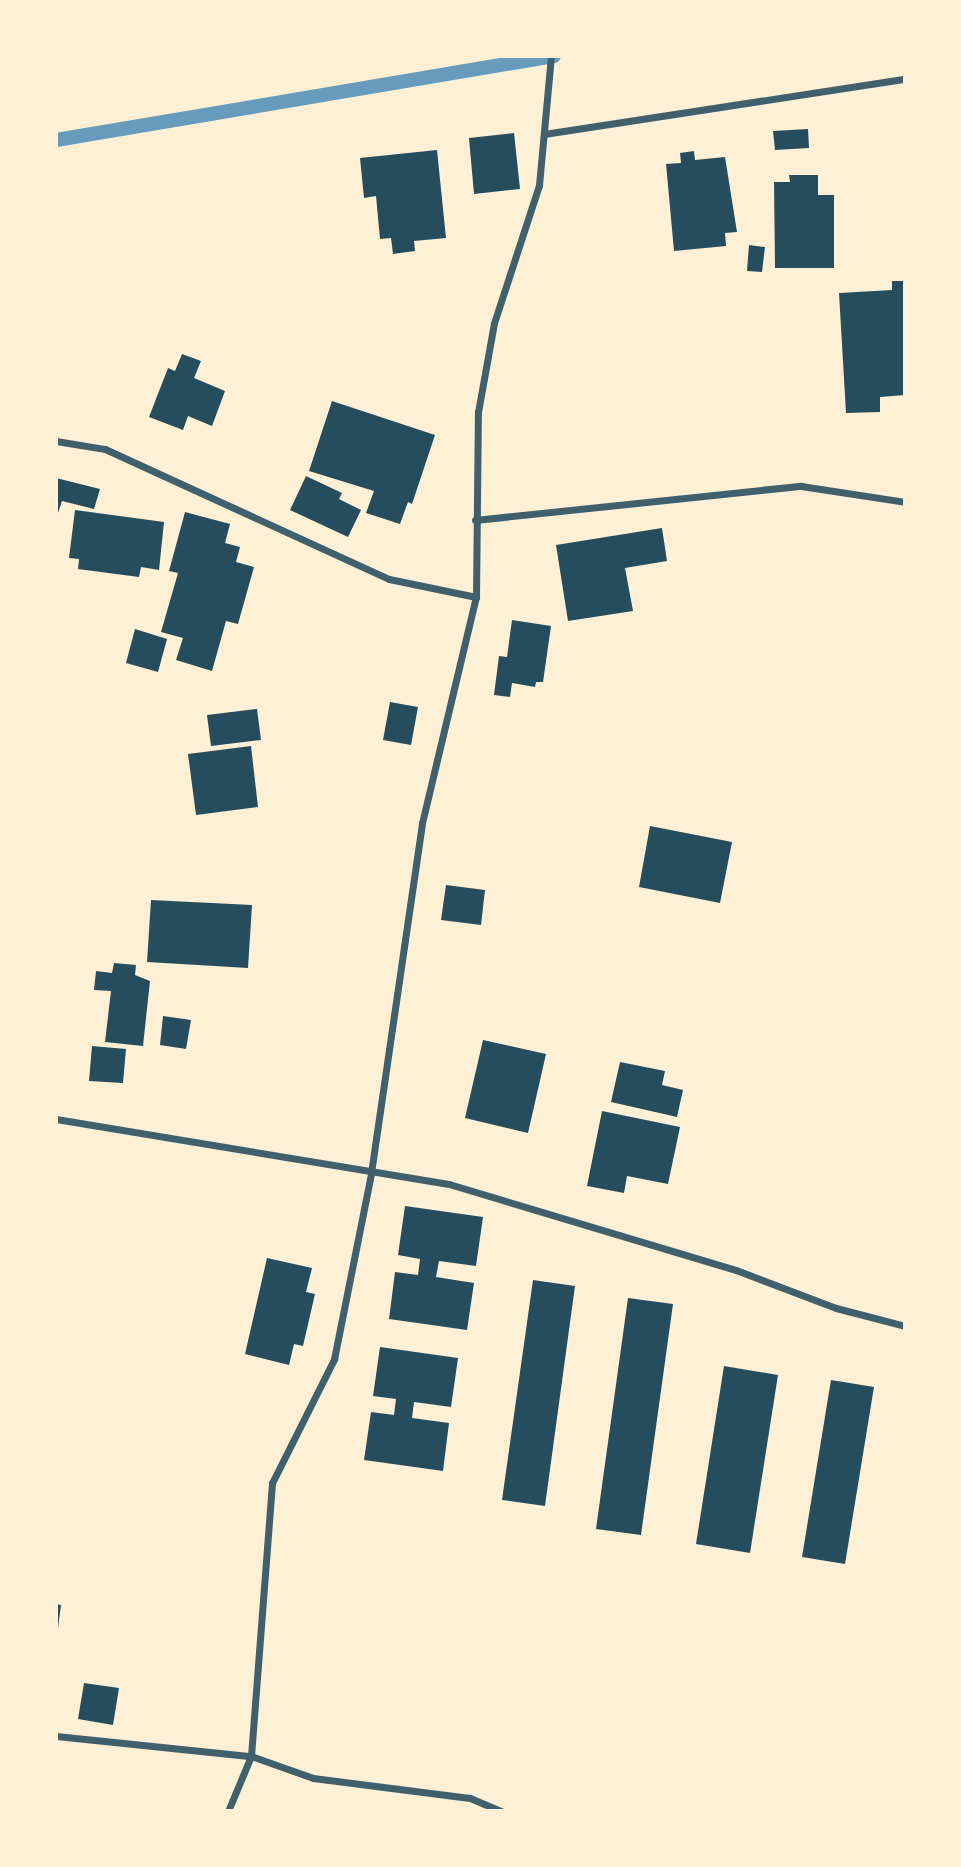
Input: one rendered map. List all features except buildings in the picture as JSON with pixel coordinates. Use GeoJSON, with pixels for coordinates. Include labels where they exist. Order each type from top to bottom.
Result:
{"type":"FeatureCollection","features":[{"type":"Feature","properties":{"kind":"street"},"geometry":{"type":"LineString","coordinates":[[228,1811],[251,1756],[272,1483],[334,1359],[371,1173],[422,823],[476,597],[478,412],[494,323],[539,185],[551,56]]}},
{"type":"Feature","properties":{"kind":"street"},"geometry":{"type":"LineString","coordinates":[[544,134],[905,79]]}},
{"type":"Feature","properties":{"kind":"street"},"geometry":{"type":"LineString","coordinates":[[56,441],[105,449],[389,579],[476,597]]}},
{"type":"Feature","properties":{"kind":"street"},"geometry":{"type":"LineString","coordinates":[[475,520],[801,486],[905,502]]}},
{"type":"Feature","properties":{"kind":"street"},"geometry":{"type":"LineString","coordinates":[[56,1119],[449,1184],[736,1270],[836,1308],[905,1326]]}},
{"type":"Feature","properties":{"kind":"street"},"geometry":{"type":"LineString","coordinates":[[56,1736],[251,1756],[313,1778],[470,1798],[501,1811]]}},
{"type":"Feature","properties":{"kind":"waterway"},"geometry":{"type":"LineString","coordinates":[[56,140],[554,56]]}}]}
